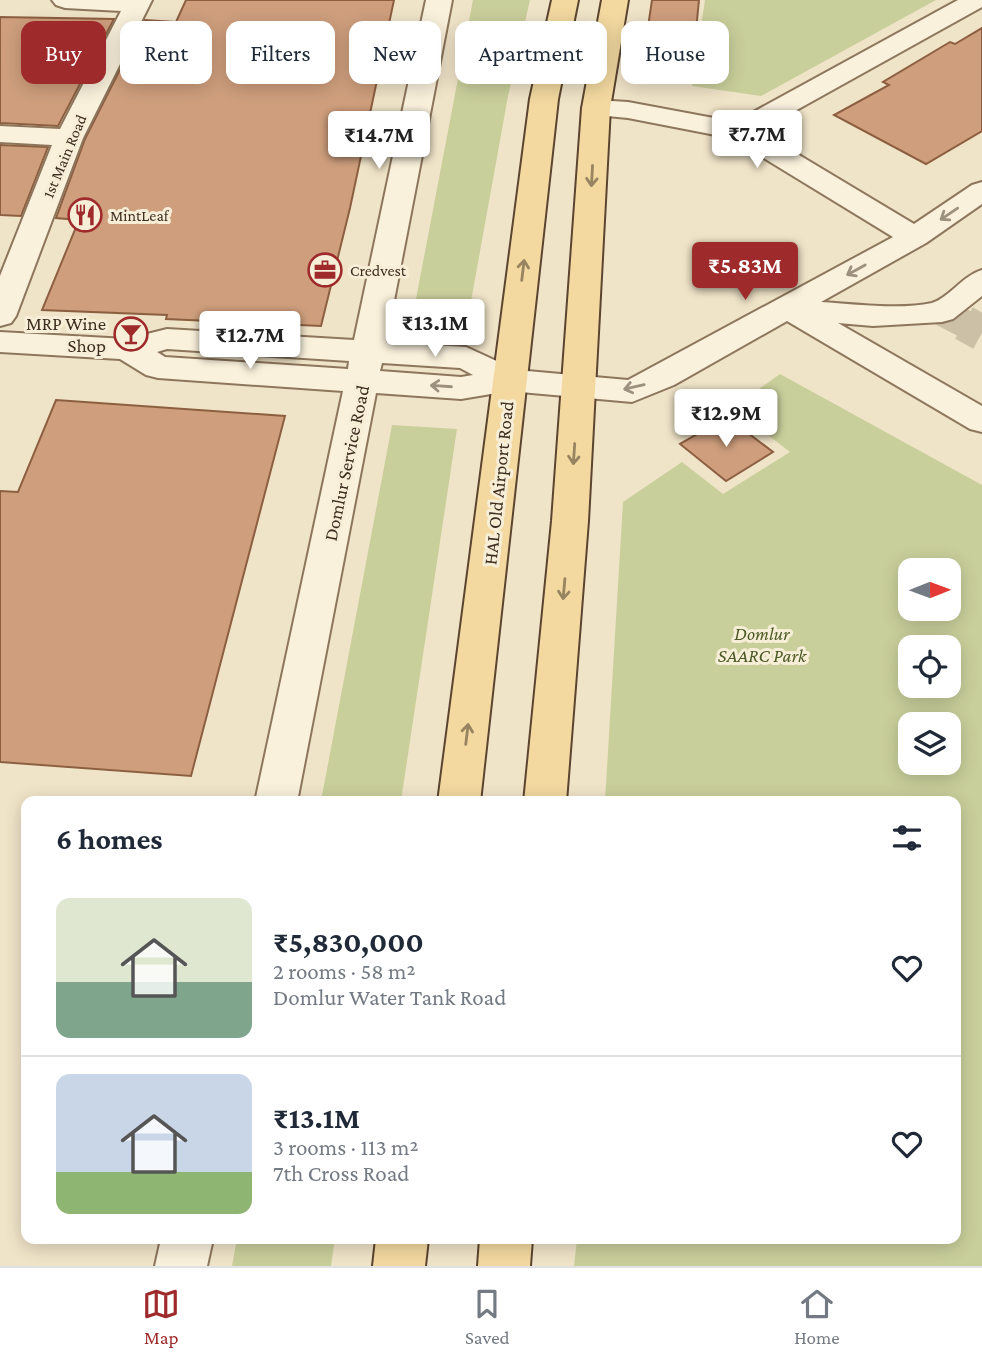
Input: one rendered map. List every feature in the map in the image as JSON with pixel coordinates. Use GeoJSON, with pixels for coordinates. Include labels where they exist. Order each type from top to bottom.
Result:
{"type":"FeatureCollection","features":[{"type":"Feature","properties":{"kind":"main road","name":"HAL Old Airport Road"},"geometry":{"type":"LineString","coordinates":[[459,796],[544,99],[565,0]]}},
{"type":"Feature","properties":{"kind":"main road"},"geometry":{"type":"LineString","coordinates":[[546,796],[570,522],[596,108],[615,0]]}},
{"type":"Feature","properties":{"kind":"main road"},"geometry":{"type":"LineString","coordinates":[[399,1266],[401,1244]]}},
{"type":"Feature","properties":{"kind":"main road"},"geometry":{"type":"LineString","coordinates":[[504,1266],[506,1244]]}},
{"type":"Feature","properties":{"kind":"street"},"geometry":{"type":"LineString","coordinates":[[65,0],[138,2]]}},
{"type":"Feature","properties":{"kind":"street","name":"Domlur Service Road"},"geometry":{"type":"LineString","coordinates":[[277,796],[439,0]]}},
{"type":"Feature","properties":{"kind":"street"},"geometry":{"type":"LineString","coordinates":[[739,131],[977,0]]}},
{"type":"Feature","properties":{"kind":"street","name":"1st Main Road"},"geometry":{"type":"LineString","coordinates":[[0,316],[69,138],[138,2]]}},
{"type":"Feature","properties":{"kind":"street"},"geometry":{"type":"LineString","coordinates":[[596,108],[628,110],[739,131],[915,237]]}},
{"type":"Feature","properties":{"kind":"street"},"geometry":{"type":"LineString","coordinates":[[0,134],[69,138]]}},
{"type":"Feature","properties":{"kind":"street"},"geometry":{"type":"LineString","coordinates":[[0,342],[127,349],[158,367],[365,367],[461,388],[509,380],[632,391],[788,309],[915,237],[982,191]]}},
{"type":"Feature","properties":{"kind":"street"},"geometry":{"type":"LineString","coordinates":[[788,309],[873,316],[942,312],[982,280]]}},
{"type":"Feature","properties":{"kind":"street"},"geometry":{"type":"LineString","coordinates":[[788,309],[982,421]]}},
{"type":"Feature","properties":{"kind":"street"},"geometry":{"type":"LineString","coordinates":[[181,1266],[186,1244]]}},
{"type":"Feature","properties":{"kind":"green space"},"geometry":{"type":"Polygon","coordinates":[[[473,0],[530,0],[525,21],[469,21],[473,0]]]}},
{"type":"Feature","properties":{"kind":"green space"},"geometry":{"type":"Polygon","coordinates":[[[705,0],[936,0],[761,96],[692,86],[729,84],[729,21],[702,21],[705,0]]]}},
{"type":"Feature","properties":{"kind":"green space"},"geometry":{"type":"Polygon","coordinates":[[[457,84],[511,84],[470,307],[415,304],[457,84]]]}},
{"type":"Feature","properties":{"kind":"green space","name":"Domlur SAARC Park"},"geometry":{"type":"Polygon","coordinates":[[[780,374],[982,485],[982,1266],[574,1266],[576,1244],[961,1244],[961,796],[605,796],[623,502],[682,462],[723,494],[790,452],[733,408],[780,374]]]}},
{"type":"Feature","properties":{"kind":"green space"},"geometry":{"type":"Polygon","coordinates":[[[392,425],[457,429],[402,796],[322,796],[392,425]]]}},
{"type":"Feature","properties":{"kind":"green space"},"geometry":{"type":"Polygon","coordinates":[[[236,1244],[334,1244],[331,1266],[232,1266],[236,1244]]]}},
{"type":"Feature","properties":{"kind":"building"},"geometry":{"type":"Polygon","coordinates":[[[186,0],[394,0],[390,21],[349,21],[349,84],[376,84],[321,326],[166,319],[167,315],[42,310],[79,220],[56,218],[85,139],[120,70],[120,84],[212,84],[212,21],[176,21],[186,0]]]}},
{"type":"Feature","properties":{"kind":"building"},"geometry":{"type":"Polygon","coordinates":[[[652,0],[699,0],[697,21],[649,21],[652,0]]]}},
{"type":"Feature","properties":{"kind":"building"},"geometry":{"type":"Polygon","coordinates":[[[0,17],[114,19],[106,34],[106,21],[21,21],[21,84],[80,84],[58,126],[0,123],[0,17]]]}},
{"type":"Feature","properties":{"kind":"building"},"geometry":{"type":"Polygon","coordinates":[[[982,28],[982,131],[926,164],[834,115],[889,85],[883,82],[950,42],[955,44],[982,28]]]}},
{"type":"Feature","properties":{"kind":"building"},"geometry":{"type":"Polygon","coordinates":[[[0,145],[48,147],[21,216],[0,215],[0,145]]]}},
{"type":"Feature","properties":{"kind":"building"},"geometry":{"type":"Polygon","coordinates":[[[56,400],[285,416],[191,776],[0,762],[0,491],[18,492],[56,400]]]}},
{"type":"Feature","properties":{"kind":"building"},"geometry":{"type":"Polygon","coordinates":[[[727,417],[773,452],[726,481],[680,444],[727,417]]]}},
{"type":"Feature","properties":{"kind":"tunnel"},"geometry":{"type":"LineString","coordinates":[[942,312],[967,325]]}},
{"type":"Feature","properties":{"kind":"tunnel"},"geometry":{"type":"LineString","coordinates":[[964,323],[982,333]]}},
{"type":"Feature","properties":{"kind":"place","name":"MintLeaf"},"geometry":{"type":"Point","coordinates":[85,215]}},
{"type":"Feature","properties":{"kind":"place","name":"Credvest"},"geometry":{"type":"Point","coordinates":[325,270]}},
{"type":"Feature","properties":{"kind":"place","name":"MRP Wine Shop"},"geometry":{"type":"Point","coordinates":[131,334]}}]}
